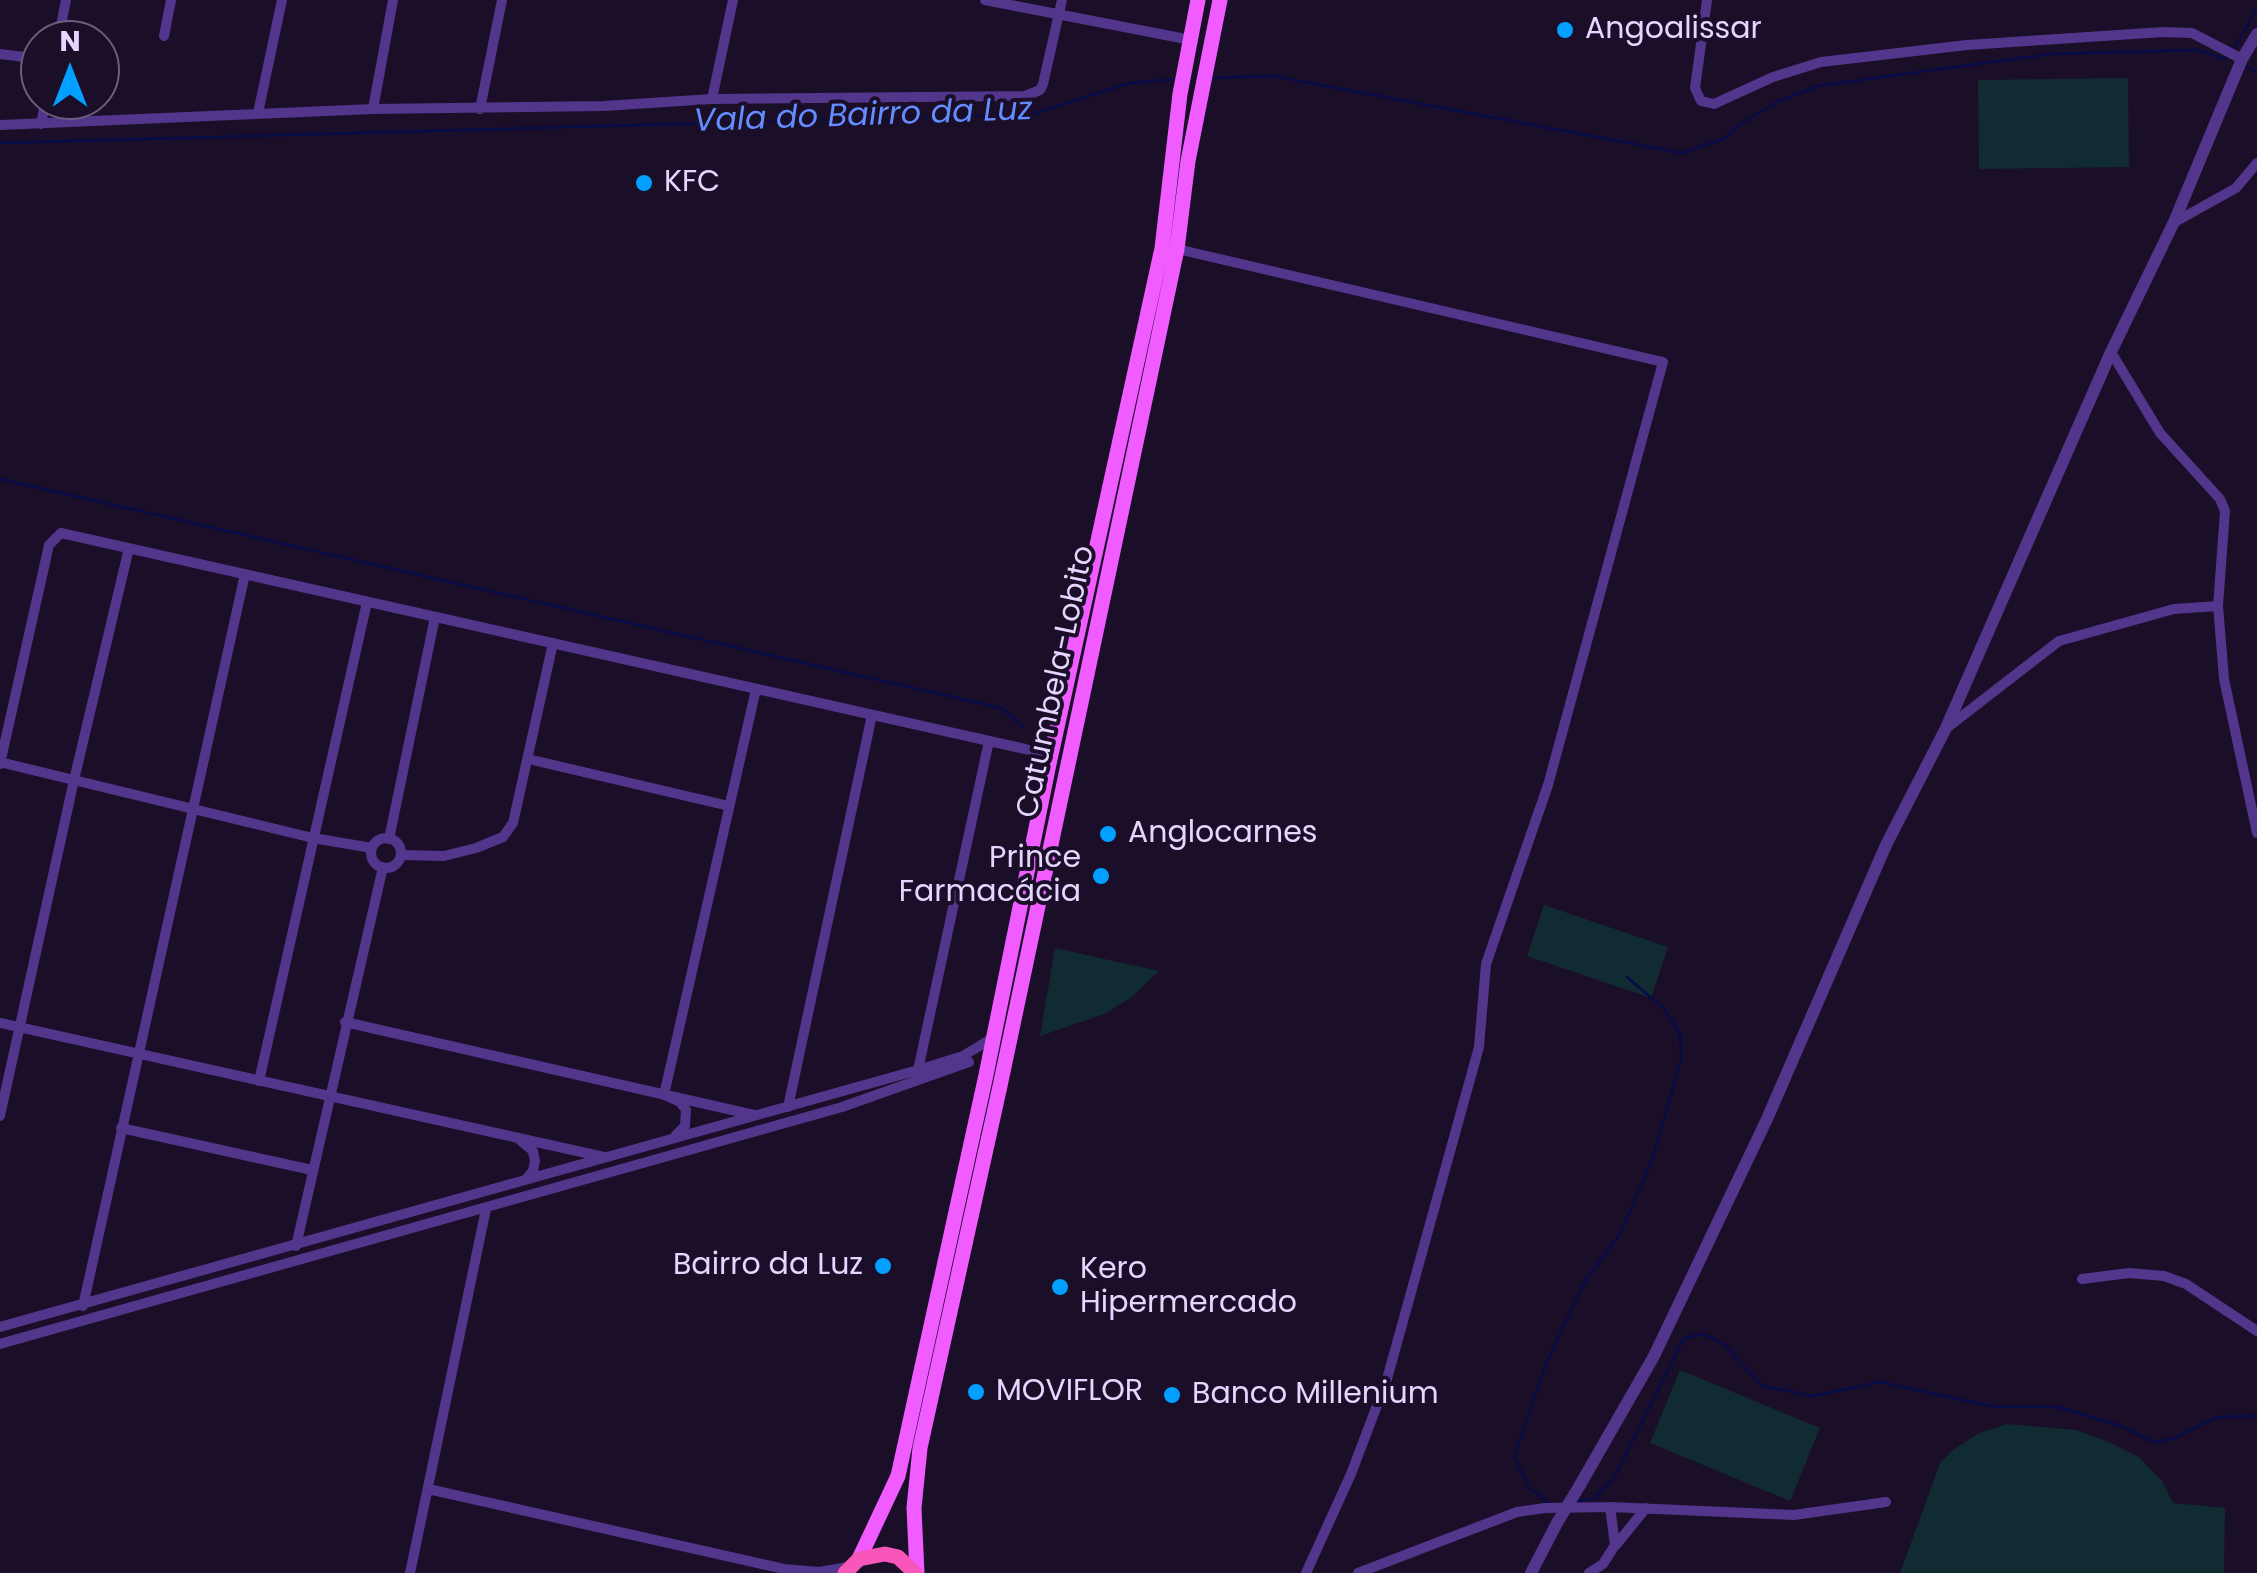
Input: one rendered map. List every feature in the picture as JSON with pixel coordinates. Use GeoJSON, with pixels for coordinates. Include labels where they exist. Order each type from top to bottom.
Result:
{"type":"FeatureCollection","features":[{"type":"Feature","properties":{"kind":"highway"},"geometry":{"type":"LineString","coordinates":[[851,1566],[885,1554],[898,1557],[916,1573]]}},
{"type":"Feature","properties":{"kind":"main road","name":"Catumbela-Lobito"},"geometry":{"type":"LineString","coordinates":[[851,1566],[898,1476],[1162,248],[1180,94],[1198,0]]}},
{"type":"Feature","properties":{"kind":"main road","name":"Catumbela-Lobito"},"geometry":{"type":"LineString","coordinates":[[916,1573],[914,1508],[920,1448],[1176,249],[1220,0]]}},
{"type":"Feature","properties":{"kind":"street"},"geometry":{"type":"LineString","coordinates":[[164,36],[171,0]]}},
{"type":"Feature","properties":{"kind":"street"},"geometry":{"type":"LineString","coordinates":[[258,113],[282,0]]}},
{"type":"Feature","properties":{"kind":"street"},"geometry":{"type":"LineString","coordinates":[[373,108],[393,0]]}},
{"type":"Feature","properties":{"kind":"street"},"geometry":{"type":"LineString","coordinates":[[480,108],[502,0]]}},
{"type":"Feature","properties":{"kind":"street"},"geometry":{"type":"LineString","coordinates":[[712,100],[733,0]]}},
{"type":"Feature","properties":{"kind":"street"},"geometry":{"type":"LineString","coordinates":[[985,0],[1191,40]]}},
{"type":"Feature","properties":{"kind":"street"},"geometry":{"type":"LineString","coordinates":[[0,125],[373,108],[1030,96],[1042,84],[1062,0]]}},
{"type":"Feature","properties":{"kind":"street"},"geometry":{"type":"LineString","coordinates":[[1706,0],[1696,88],[1701,102],[1714,104],[1821,62],[1967,44],[2163,32],[2192,34],[2242,59]]}},
{"type":"Feature","properties":{"kind":"street"},"geometry":{"type":"LineString","coordinates":[[1532,1573],[1662,1339],[1767,1119],[1886,845],[1946,728],[2111,352],[2174,222],[2242,59],[2257,34]]}},
{"type":"Feature","properties":{"kind":"street"},"geometry":{"type":"LineString","coordinates":[[42,124],[43,120]]}},
{"type":"Feature","properties":{"kind":"street"},"geometry":{"type":"LineString","coordinates":[[2174,222],[2236,188],[2257,163]]}},
{"type":"Feature","properties":{"kind":"street"},"geometry":{"type":"LineString","coordinates":[[1176,249],[1663,362],[1548,784],[1486,964],[1478,1047],[1391,1364],[1351,1474],[1306,1573]]}},
{"type":"Feature","properties":{"kind":"street"},"geometry":{"type":"LineString","coordinates":[[2111,352],[2160,433],[2220,499],[2224,511],[2218,606],[2224,679],[2257,833]]}},
{"type":"Feature","properties":{"kind":"street"},"geometry":{"type":"LineString","coordinates":[[372,848],[314,838],[0,764],[49,545],[61,533],[1025,749],[1036,752],[1048,764]]}},
{"type":"Feature","properties":{"kind":"street"},"geometry":{"type":"LineString","coordinates":[[0,1116],[129,548]]}},
{"type":"Feature","properties":{"kind":"street"},"geometry":{"type":"LineString","coordinates":[[83,1306],[245,574]]}},
{"type":"Feature","properties":{"kind":"street"},"geometry":{"type":"LineString","coordinates":[[258,1081],[366,602]]}},
{"type":"Feature","properties":{"kind":"street"},"geometry":{"type":"LineString","coordinates":[[1946,728],[2059,640],[2174,609],[2218,606]]}},
{"type":"Feature","properties":{"kind":"street"},"geometry":{"type":"LineString","coordinates":[[389,839],[436,617]]}},
{"type":"Feature","properties":{"kind":"street"},"geometry":{"type":"LineString","coordinates":[[400,855],[444,856],[503,837],[513,823],[553,643]]}},
{"type":"Feature","properties":{"kind":"street"},"geometry":{"type":"LineString","coordinates":[[664,1095],[756,688]]}},
{"type":"Feature","properties":{"kind":"street"},"geometry":{"type":"LineString","coordinates":[[788,1107],[872,715]]}},
{"type":"Feature","properties":{"kind":"street"},"geometry":{"type":"LineString","coordinates":[[918,1070],[989,741]]}},
{"type":"Feature","properties":{"kind":"street"},"geometry":{"type":"LineString","coordinates":[[1025,749],[1053,741]]}},
{"type":"Feature","properties":{"kind":"street"},"geometry":{"type":"LineString","coordinates":[[528,759],[729,806]]}},
{"type":"Feature","properties":{"kind":"street"},"geometry":{"type":"LineString","coordinates":[[381,839],[389,839],[399,846],[400,855],[392,866],[383,867],[374,862],[372,848],[381,839]]}},
{"type":"Feature","properties":{"kind":"street"},"geometry":{"type":"LineString","coordinates":[[296,1246],[383,867]]}},
{"type":"Feature","properties":{"kind":"street"},"geometry":{"type":"LineString","coordinates":[[345,1022],[756,1116]]}},
{"type":"Feature","properties":{"kind":"street"},"geometry":{"type":"LineString","coordinates":[[0,1023],[606,1158]]}},
{"type":"Feature","properties":{"kind":"street"},"geometry":{"type":"LineString","coordinates":[[0,1327],[918,1070],[970,1053],[991,1038]]}},
{"type":"Feature","properties":{"kind":"street"},"geometry":{"type":"LineString","coordinates":[[955,1059],[986,1071]]}},
{"type":"Feature","properties":{"kind":"street"},"geometry":{"type":"LineString","coordinates":[[0,1344],[842,1107],[969,1062]]}},
{"type":"Feature","properties":{"kind":"street"},"geometry":{"type":"LineString","coordinates":[[664,1095],[680,1102],[687,1119],[680,1132],[668,1141]]}},
{"type":"Feature","properties":{"kind":"street"},"geometry":{"type":"LineString","coordinates":[[121,1128],[312,1170]]}},
{"type":"Feature","properties":{"kind":"street"},"geometry":{"type":"LineString","coordinates":[[516,1138],[533,1152],[535,1161],[533,1171],[522,1182]]}},
{"type":"Feature","properties":{"kind":"street"},"geometry":{"type":"LineString","coordinates":[[410,1573],[486,1209]]}},
{"type":"Feature","properties":{"kind":"street"},"geometry":{"type":"LineString","coordinates":[[2082,1279],[2129,1273],[2164,1276],[2186,1284],[2257,1331]]}},
{"type":"Feature","properties":{"kind":"street"},"geometry":{"type":"LineString","coordinates":[[428,1489],[754,1568],[828,1572],[851,1566]]}},
{"type":"Feature","properties":{"kind":"street"},"geometry":{"type":"LineString","coordinates":[[1358,1573],[1517,1512],[1610,1507],[1794,1516],[1886,1502]]}},
{"type":"Feature","properties":{"kind":"street"},"geometry":{"type":"LineString","coordinates":[[1610,1507],[1615,1546]]}},
{"type":"Feature","properties":{"kind":"street"},"geometry":{"type":"LineString","coordinates":[[1588,1573],[1603,1564],[1646,1508]]}},
{"type":"Feature","properties":{"kind":"shaded area"},"geometry":{"type":"Polygon","coordinates":[[[2128,78],[2129,167],[1979,169],[1978,80],[2128,78]]]}},
{"type":"Feature","properties":{"kind":"shaded area"},"geometry":{"type":"Polygon","coordinates":[[[1544,905],[1668,947],[1651,998],[1527,956],[1544,905]]]}},
{"type":"Feature","properties":{"kind":"shaded area"},"geometry":{"type":"Polygon","coordinates":[[[1055,948],[1159,971],[1132,997],[1104,1014],[1040,1036],[1055,948]]]}},
{"type":"Feature","properties":{"kind":"shaded area"},"geometry":{"type":"Polygon","coordinates":[[[1680,1370],[1820,1428],[1790,1501],[1650,1443],[1680,1370]]]}},
{"type":"Feature","properties":{"kind":"shaded area"},"geometry":{"type":"Polygon","coordinates":[[[2007,1424],[2076,1430],[2111,1443],[2139,1457],[2162,1481],[2173,1503],[2225,1508],[2224,1573],[1900,1573],[1940,1463],[1979,1433],[2007,1424]]]}},
{"type":"Feature","properties":{"kind":"waterway"},"geometry":{"type":"LineString","coordinates":[[2234,49],[2257,8]]}},
{"type":"Feature","properties":{"kind":"waterway","name":"Vala do Bairro da Luz"},"geometry":{"type":"LineString","coordinates":[[1211,78],[1273,76],[1682,153],[1723,139],[1777,102],[1817,86],[2050,54],[2199,50],[2224,59],[2228,55]]}},
{"type":"Feature","properties":{"kind":"waterway"},"geometry":{"type":"LineString","coordinates":[[2245,66],[2257,72]]}},
{"type":"Feature","properties":{"kind":"waterway","name":"Vala do Bairro da Luz"},"geometry":{"type":"LineString","coordinates":[[0,143],[1033,114],[1130,83],[1178,79]]}},
{"type":"Feature","properties":{"kind":"waterway"},"geometry":{"type":"LineString","coordinates":[[0,479],[1001,708],[1023,727]]}},
{"type":"Feature","properties":{"kind":"waterway"},"geometry":{"type":"LineString","coordinates":[[1549,1503],[1529,1488],[1514,1457],[1547,1361],[1586,1280],[1620,1234],[1652,1160],[1681,1060],[1680,1034],[1664,1009],[1627,977]]}},
{"type":"Feature","properties":{"kind":"waterway"},"geometry":{"type":"LineString","coordinates":[[1577,1501],[1594,1499],[1614,1478],[1684,1338],[1704,1334],[1722,1343],[1763,1386],[1813,1396],[1880,1382],[1996,1407],[2058,1407],[2121,1426],[2153,1442],[2173,1439],[2217,1417],[2257,1416]]}},
{"type":"Feature","properties":{"kind":"place","name":"Angoalissar"},"geometry":{"type":"Point","coordinates":[1565,30]}},
{"type":"Feature","properties":{"kind":"place","name":"KFC"},"geometry":{"type":"Point","coordinates":[644,183]}},
{"type":"Feature","properties":{"kind":"place","name":"Anglocarnes"},"geometry":{"type":"Point","coordinates":[1108,834]}},
{"type":"Feature","properties":{"kind":"place","name":"Prince Farmacácia"},"geometry":{"type":"Point","coordinates":[1101,876]}},
{"type":"Feature","properties":{"kind":"place","name":"Bairro da Luz"},"geometry":{"type":"Point","coordinates":[883,1266]}},
{"type":"Feature","properties":{"kind":"place","name":"Kero Hipermercado"},"geometry":{"type":"Point","coordinates":[1060,1287]}},
{"type":"Feature","properties":{"kind":"place","name":"MOVIFLOR"},"geometry":{"type":"Point","coordinates":[976,1392]}},
{"type":"Feature","properties":{"kind":"place","name":"Banco Millenium"},"geometry":{"type":"Point","coordinates":[1172,1395]}}]}
